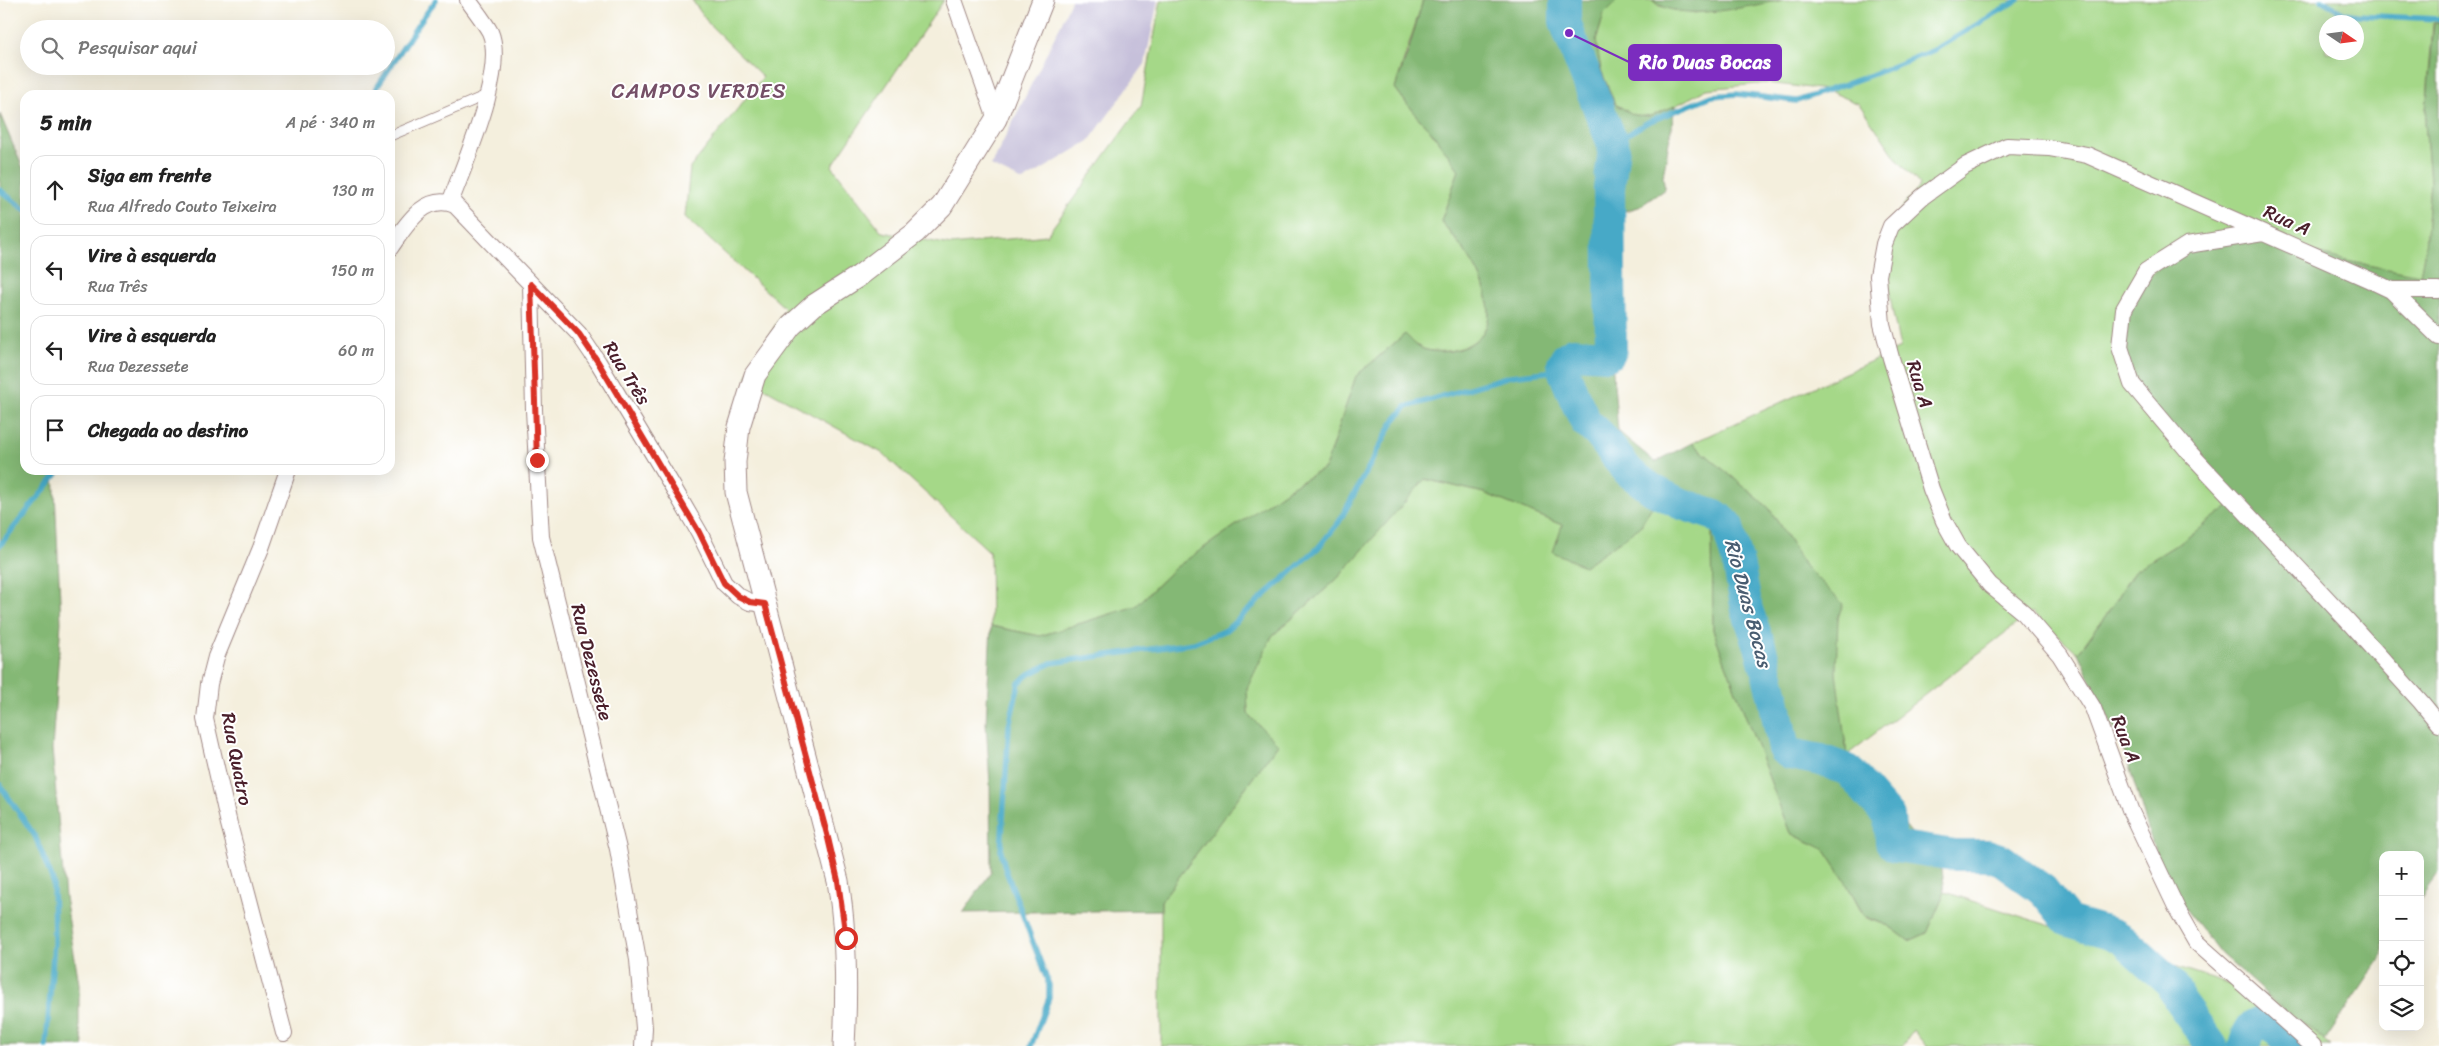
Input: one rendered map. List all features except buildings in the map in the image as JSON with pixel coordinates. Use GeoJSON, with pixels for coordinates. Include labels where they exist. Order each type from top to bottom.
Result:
{"type":"FeatureCollection","features":[{"type":"Feature","properties":{"kind":"street"},"geometry":{"type":"LineString","coordinates":[[395,241],[418,211],[437,202],[450,203],[489,94],[493,53],[490,33],[468,0]]}},
{"type":"Feature","properties":{"kind":"street"},"geometry":{"type":"LineString","coordinates":[[954,0],[996,119]]}},
{"type":"Feature","properties":{"kind":"street"},"geometry":{"type":"LineString","coordinates":[[844,1046],[847,987],[846,938],[838,881],[803,740],[736,492],[735,462],[739,427],[755,375],[779,340],[808,310],[859,276],[915,233],[942,206],[996,119],[1043,0]]}},
{"type":"Feature","properties":{"kind":"street","name":"Rua A"},"geometry":{"type":"LineString","coordinates":[[2313,1046],[2196,942],[2177,909],[2131,812],[2093,708],[2060,655],[2024,613],[1990,585],[1953,537],[1931,489],[1891,358],[1882,324],[1878,276],[1884,244],[1891,226],[1922,197],[1965,166],[2007,146],[2049,148],[2087,155],[2391,290],[2439,337]]}},
{"type":"Feature","properties":{"kind":"street","name":"Rua Três"},"geometry":{"type":"LineString","coordinates":[[450,203],[455,205],[579,334],[598,362],[699,532],[724,583],[738,596],[750,602],[765,604]]}},
{"type":"Feature","properties":{"kind":"street"},"geometry":{"type":"LineString","coordinates":[[2266,233],[2187,245],[2146,271],[2124,309],[2120,347],[2132,384],[2189,452],[2346,619],[2422,702],[2439,724]]}},
{"type":"Feature","properties":{"kind":"street","name":"Rua Dezessete"},"geometry":{"type":"LineString","coordinates":[[531,284],[534,410],[541,537],[618,849],[638,960],[644,1028],[643,1046]]}},
{"type":"Feature","properties":{"kind":"street"},"geometry":{"type":"LineString","coordinates":[[2391,290],[2439,290]]}},
{"type":"Feature","properties":{"kind":"street","name":"Rua Quatro"},"geometry":{"type":"LineString","coordinates":[[284,1033],[229,824],[205,719],[209,684],[216,657],[261,548],[286,475]]}},
{"type":"Feature","properties":{"kind":"lane"},"geometry":{"type":"LineString","coordinates":[[395,134],[489,94]]}},
{"type":"Feature","properties":{"kind":"shaded area"},"geometry":{"type":"Polygon","coordinates":[[[1071,0],[1158,0],[1145,64],[1089,141],[1023,181],[991,166],[1071,0]]]}},
{"type":"Feature","properties":{"kind":"green space"},"geometry":{"type":"Polygon","coordinates":[[[692,0],[944,0],[832,166],[882,232],[951,245],[1047,235],[1141,106],[1161,0],[1423,0],[1395,88],[1413,112],[1430,130],[1459,170],[1441,221],[1465,251],[1484,285],[1489,311],[1488,323],[1476,340],[1466,346],[1445,351],[1423,349],[1405,334],[1356,376],[1325,468],[1291,487],[1175,568],[1136,606],[1040,636],[991,626],[990,552],[882,453],[746,378],[785,308],[685,217],[690,168],[763,77],[709,24],[692,0]]]}},
{"type":"Feature","properties":{"kind":"green space"},"geometry":{"type":"Polygon","coordinates":[[[1423,0],[1618,0],[1604,14],[1596,41],[1601,70],[1615,104],[1634,115],[1650,116],[1675,106],[1663,177],[1665,189],[1639,207],[1614,214],[1608,313],[1618,431],[1655,462],[1692,443],[1769,508],[1805,566],[1843,604],[1838,617],[1836,673],[1847,755],[1942,870],[1945,892],[1927,933],[1909,941],[1889,926],[1864,916],[1844,879],[1824,849],[1790,833],[1713,630],[1712,521],[1655,501],[1640,527],[1584,566],[1553,552],[1562,525],[1484,493],[1425,479],[1337,579],[1272,636],[1247,688],[1248,714],[1278,744],[1161,901],[1161,910],[963,913],[991,872],[990,783],[986,723],[991,626],[1040,636],[1136,606],[1175,568],[1291,487],[1325,468],[1356,376],[1405,334],[1420,348],[1445,352],[1466,346],[1483,333],[1488,323],[1489,311],[1484,285],[1472,262],[1441,221],[1459,170],[1430,130],[1413,112],[1395,88],[1423,0]]]}},
{"type":"Feature","properties":{"kind":"green space"},"geometry":{"type":"Polygon","coordinates":[[[1618,0],[1652,0],[1659,6],[1695,13],[1784,0],[2439,0],[2439,23],[2433,23],[2425,122],[2430,181],[2425,249],[2420,276],[2346,261],[2234,503],[2184,540],[2134,571],[2112,607],[2078,653],[2032,612],[1847,755],[1835,660],[1837,622],[1842,604],[1805,566],[1769,508],[1692,443],[1900,348],[1888,284],[1888,251],[1895,219],[1920,185],[1897,159],[1859,104],[1827,90],[1767,83],[1707,89],[1675,106],[1650,116],[1634,115],[1615,104],[1601,70],[1596,41],[1604,14],[1618,0]]]}},
{"type":"Feature","properties":{"kind":"green space"},"geometry":{"type":"Polygon","coordinates":[[[1652,0],[1784,0],[1734,9],[1697,12],[1680,11],[1665,7],[1652,0]]]}},
{"type":"Feature","properties":{"kind":"green space"},"geometry":{"type":"Polygon","coordinates":[[[2434,23],[2439,23],[2439,872],[2424,894],[2424,851],[2379,851],[2379,961],[2325,1041],[2282,1008],[2221,954],[2164,882],[2125,753],[2078,653],[2112,607],[2134,571],[2184,540],[2234,502],[2133,383],[2122,347],[2132,294],[2157,270],[2189,252],[2252,235],[2346,261],[2420,275],[2425,249],[2430,181],[2425,122],[2434,23]]]}},
{"type":"Feature","properties":{"kind":"green space"},"geometry":{"type":"Polygon","coordinates":[[[0,114],[20,161],[20,475],[54,475],[61,622],[52,749],[65,897],[79,984],[79,1026],[84,1046],[0,1046],[0,114]]]}},
{"type":"Feature","properties":{"kind":"green space"},"geometry":{"type":"Polygon","coordinates":[[[1424,479],[1484,493],[1562,525],[1640,527],[1655,501],[1712,521],[1713,630],[1790,833],[1824,849],[1844,879],[1864,917],[1889,926],[1909,941],[1927,933],[1945,892],[2268,996],[2331,1046],[1926,1046],[1913,1030],[1902,1046],[1161,1046],[1161,901],[1278,744],[1248,715],[1247,688],[1272,636],[1337,579],[1424,479]]]}},
{"type":"Feature","properties":{"kind":"waterway"},"geometry":{"type":"LineString","coordinates":[[395,60],[436,0]]}},
{"type":"Feature","properties":{"kind":"waterway","name":"Rio Duas Bocas"},"geometry":{"type":"LineString","coordinates":[[1565,0],[1565,21],[1614,147],[1609,189],[1611,351],[1608,355],[1573,353],[1563,363],[1564,372],[1586,422],[1599,434],[1629,472],[1653,490],[1679,503],[1715,515],[1727,524],[1739,567],[1747,610],[1761,649],[1774,699],[1784,750],[1790,754],[1821,760],[1848,770],[1889,817],[1891,842],[1895,846],[1954,855],[1987,855],[2002,860],[2043,890],[2068,921],[2113,934],[2123,940],[2172,984],[2179,1000],[2212,1046]]}},
{"type":"Feature","properties":{"kind":"waterway"},"geometry":{"type":"LineString","coordinates":[[1614,147],[1619,139],[1648,122],[1712,96],[1737,94],[1797,101],[1871,75],[1934,50],[2018,0]]}},
{"type":"Feature","properties":{"kind":"waterway"},"geometry":{"type":"LineString","coordinates":[[2321,0],[2345,13],[2357,15],[2439,19]]}},
{"type":"Feature","properties":{"kind":"waterway"},"geometry":{"type":"LineString","coordinates":[[375,90],[385,75]]}},
{"type":"Feature","properties":{"kind":"waterway"},"geometry":{"type":"LineString","coordinates":[[0,190],[20,206]]}},
{"type":"Feature","properties":{"kind":"waterway"},"geometry":{"type":"LineString","coordinates":[[1031,1046],[1049,998],[1049,985],[1005,868],[1001,851],[1009,726],[1019,683],[1026,676],[1051,663],[1194,643],[1226,630],[1318,548],[1339,522],[1393,422],[1406,407],[1510,376],[1564,370]]}},
{"type":"Feature","properties":{"kind":"waterway"},"geometry":{"type":"LineString","coordinates":[[0,545],[56,475]]}},
{"type":"Feature","properties":{"kind":"waterway"},"geometry":{"type":"LineString","coordinates":[[0,785],[35,836],[53,881],[54,943],[46,1046]]}},
{"type":"Feature","properties":{"kind":"waterway","name":"Rio Duas Bocas"},"geometry":{"type":"LineString","coordinates":[[2244,1046],[2252,1027],[2257,1023],[2268,1024],[2274,1027],[2291,1046]]}},
{"type":"Feature","properties":{"kind":"place","name":"Rio Duas Bocas"},"geometry":{"type":"Point","coordinates":[1569,33]}},
{"type":"Feature","properties":{"kind":"district","name":"CAMPOS VERDES"},"geometry":{"type":"Point","coordinates":[699,91]}},
{"type":"Feature","properties":{"kind":"route"},"geometry":{"type":"LineString","coordinates":[[537,460],[531,284],[579,334],[598,362],[699,532],[724,583],[738,596],[750,602],[765,604],[828,838],[844,914],[846,938]]}}]}
